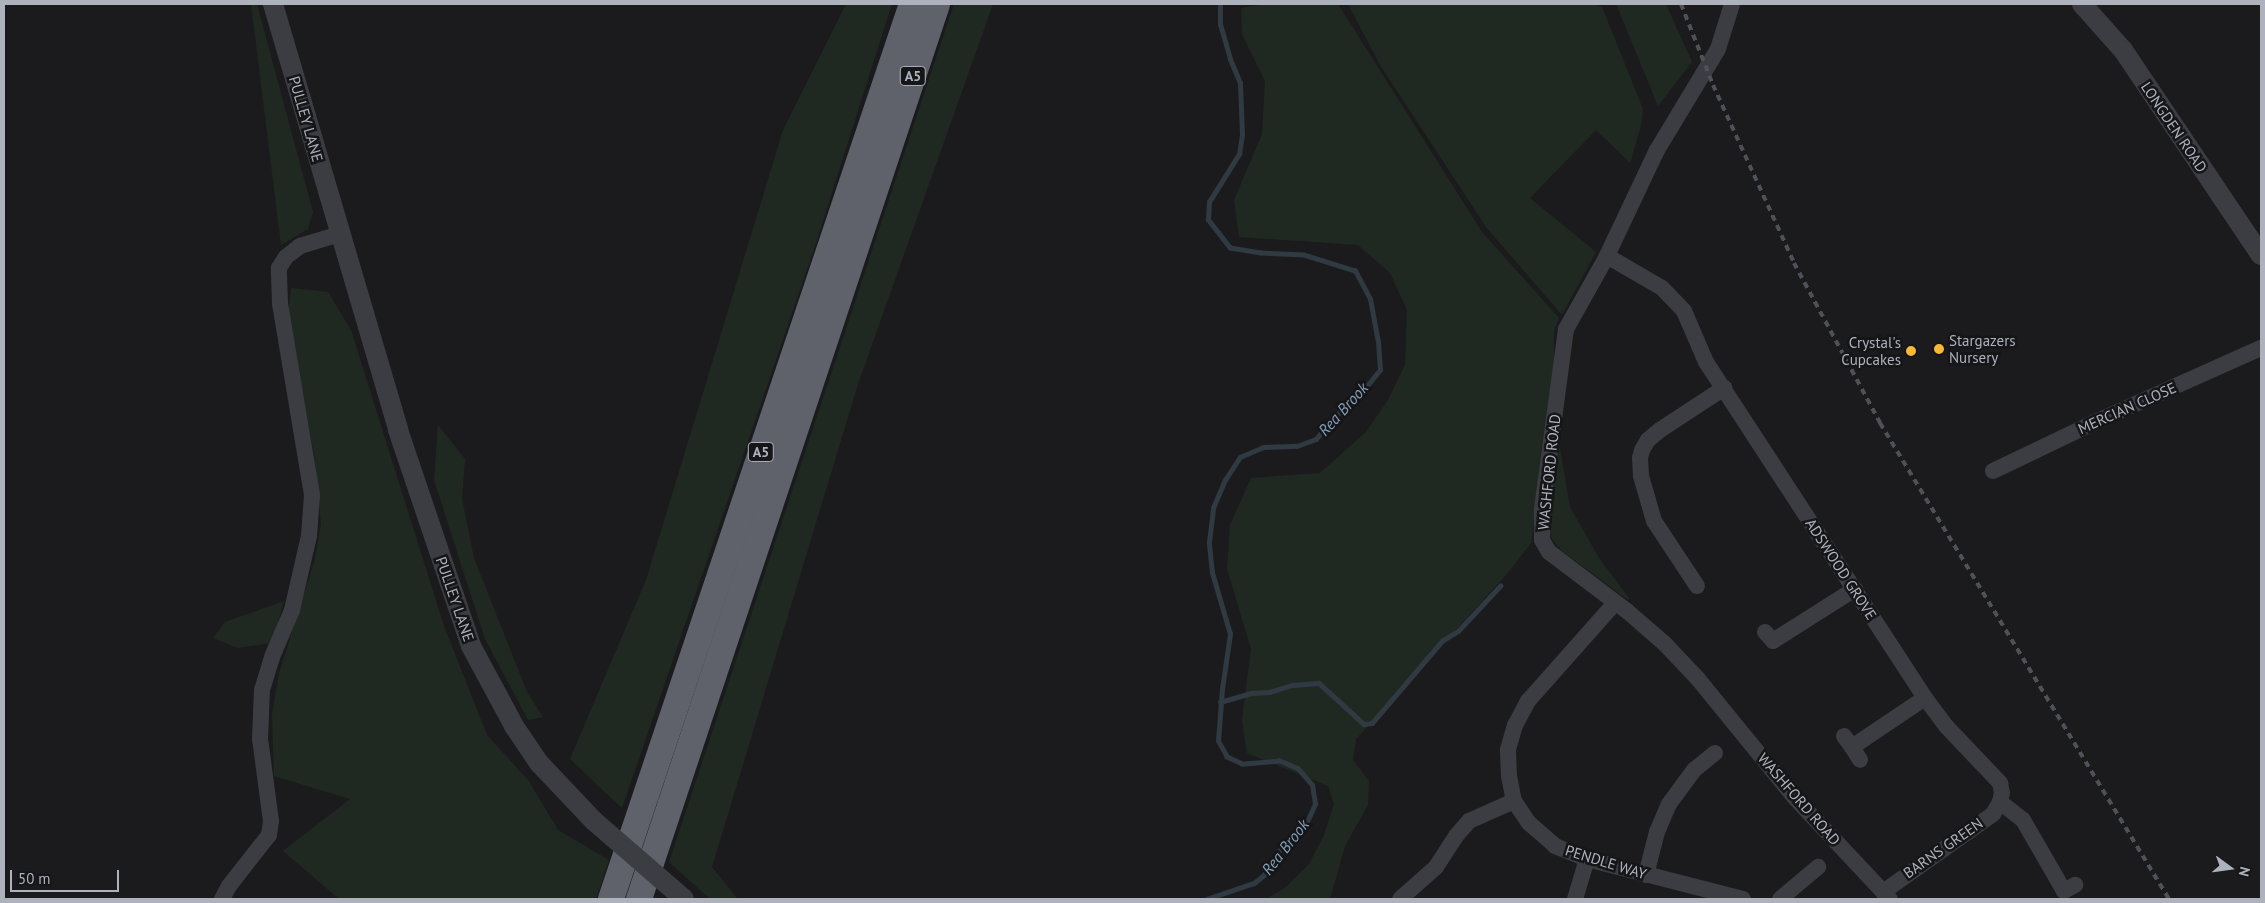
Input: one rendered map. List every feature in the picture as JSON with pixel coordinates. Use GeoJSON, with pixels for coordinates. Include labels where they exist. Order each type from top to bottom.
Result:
{"type":"FeatureCollection","features":[{"type":"Feature","properties":{"kind":"highway","name":"A5"},"geometry":{"type":"LineString","coordinates":[[611,899],[912,4]]}},
{"type":"Feature","properties":{"kind":"highway","name":"A5"},"geometry":{"type":"LineString","coordinates":[[639,899],[937,4]]}},
{"type":"Feature","properties":{"kind":"street","name":"PULLEY LANE"},"geometry":{"type":"LineString","coordinates":[[273,4],[398,430],[471,646],[514,726],[539,763],[594,821],[684,899]]}},
{"type":"Feature","properties":{"kind":"street","name":"WASHFORD ROAD"},"geometry":{"type":"LineString","coordinates":[[1732,4],[1718,49],[1657,150],[1607,256],[1566,329],[1541,526],[1542,540],[1549,552],[1664,643],[1698,680],[1796,799],[1886,896]]}},
{"type":"Feature","properties":{"kind":"street","name":"LONGDEN ROAD"},"geometry":{"type":"LineString","coordinates":[[2082,4],[2122,50],[2261,255]]}},
{"type":"Feature","properties":{"kind":"street"},"geometry":{"type":"LineString","coordinates":[[222,899],[228,886],[269,835],[271,821],[260,739],[262,690],[292,610],[309,536],[312,495],[280,303],[279,268],[286,256],[300,246],[340,234]]}},
{"type":"Feature","properties":{"kind":"street","name":"ADSWOOD GROVE"},"geometry":{"type":"LineString","coordinates":[[1607,256],[1662,288],[1684,311],[1706,362],[1926,698],[1946,726],[2000,783],[2002,793],[2000,802]]}},
{"type":"Feature","properties":{"kind":"street","name":"MERCIAN CLOSE"},"geometry":{"type":"LineString","coordinates":[[1993,471],[2092,422],[2261,348]]}},
{"type":"Feature","properties":{"kind":"street"},"geometry":{"type":"LineString","coordinates":[[1688,580],[1654,521],[1641,476],[1640,458],[1648,440],[1660,430],[1724,388]]}},
{"type":"Feature","properties":{"kind":"street"},"geometry":{"type":"LineString","coordinates":[[1772,643],[1855,589]]}},
{"type":"Feature","properties":{"kind":"street","name":"PENDLE WAY"},"geometry":{"type":"LineString","coordinates":[[1615,603],[1528,701],[1515,725],[1508,750],[1509,776],[1514,802],[1529,823],[1554,846],[1587,859],[1743,899]]}},
{"type":"Feature","properties":{"kind":"street"},"geometry":{"type":"LineString","coordinates":[[1852,748],[1926,698]]}},
{"type":"Feature","properties":{"kind":"street"},"geometry":{"type":"LineString","coordinates":[[1646,875],[1657,832],[1669,804],[1690,765],[1715,753]]}},
{"type":"Feature","properties":{"kind":"street"},"geometry":{"type":"LineString","coordinates":[[1400,899],[1436,867],[1456,836],[1469,821],[1514,802]]}},
{"type":"Feature","properties":{"kind":"street"},"geometry":{"type":"LineString","coordinates":[[2000,802],[2023,820],[2065,892]]}},
{"type":"Feature","properties":{"kind":"street","name":"BARNS GREEN"},"geometry":{"type":"LineString","coordinates":[[1886,896],[1993,814],[2000,802]]}},
{"type":"Feature","properties":{"kind":"street"},"geometry":{"type":"LineString","coordinates":[[1575,899],[1587,859]]}},
{"type":"Feature","properties":{"kind":"street"},"geometry":{"type":"LineString","coordinates":[[1780,899],[1800,873],[1818,867]]}},
{"type":"Feature","properties":{"kind":"shaded area"},"geometry":{"type":"Polygon","coordinates":[[[251,4],[257,4],[313,212],[308,229],[281,245],[251,4]]]}},
{"type":"Feature","properties":{"kind":"shaded area"},"geometry":{"type":"Polygon","coordinates":[[[846,4],[892,4],[814,249],[622,808],[570,759],[646,580],[783,130],[846,4]]]}},
{"type":"Feature","properties":{"kind":"shaded area"},"geometry":{"type":"Polygon","coordinates":[[[954,4],[993,4],[858,384],[712,867],[738,899],[710,899],[669,862],[954,4]]]}},
{"type":"Feature","properties":{"kind":"shaded area"},"geometry":{"type":"Polygon","coordinates":[[[1266,4],[1338,4],[1482,232],[1559,318],[1554,331],[1554,367],[1531,543],[1506,575],[1356,739],[1353,760],[1369,781],[1368,805],[1345,846],[1330,899],[1265,899],[1285,888],[1309,864],[1324,835],[1334,804],[1328,786],[1247,753],[1242,720],[1251,649],[1227,569],[1230,525],[1251,478],[1320,473],[1366,432],[1388,400],[1405,365],[1407,310],[1390,273],[1358,245],[1239,237],[1234,200],[1262,134],[1265,81],[1242,34],[1241,8],[1266,4]]]}},
{"type":"Feature","properties":{"kind":"shaded area"},"geometry":{"type":"Polygon","coordinates":[[[1348,4],[1593,4],[1602,7],[1643,109],[1641,126],[1630,163],[1596,130],[1530,198],[1596,252],[1562,315],[1486,227],[1380,65],[1348,4]]]}},
{"type":"Feature","properties":{"kind":"shaded area"},"geometry":{"type":"Polygon","coordinates":[[[1616,4],[1666,4],[1692,62],[1658,106],[1616,4]]]}},
{"type":"Feature","properties":{"kind":"shaded area"},"geometry":{"type":"Polygon","coordinates":[[[291,288],[328,292],[351,330],[444,626],[487,735],[528,780],[558,830],[609,860],[596,899],[339,899],[283,851],[350,799],[274,776],[272,714],[279,673],[315,559],[321,524],[314,455],[288,315],[291,288]]]}},
{"type":"Feature","properties":{"kind":"shaded area"},"geometry":{"type":"Polygon","coordinates":[[[438,425],[465,459],[462,499],[474,558],[527,692],[543,717],[528,720],[485,639],[434,480],[438,425]]]}},
{"type":"Feature","properties":{"kind":"shaded area"},"geometry":{"type":"Polygon","coordinates":[[[1557,442],[1559,443],[1570,507],[1599,558],[1629,598],[1628,600],[1562,551],[1552,539],[1548,527],[1557,442]]]}},
{"type":"Feature","properties":{"kind":"shaded area"},"geometry":{"type":"Polygon","coordinates":[[[284,601],[272,643],[238,648],[213,638],[225,622],[284,601]]]}},
{"type":"Feature","properties":{"kind":"waterway","name":"Rea Brook"},"geometry":{"type":"LineString","coordinates":[[1207,899],[1254,883],[1264,875],[1279,851],[1303,830],[1315,804],[1312,785],[1298,769],[1280,761],[1242,764],[1227,757],[1218,741],[1222,689],[1230,634],[1212,573],[1209,542],[1213,508],[1225,480],[1240,457],[1263,447],[1297,446],[1316,439],[1333,418],[1362,392],[1380,370],[1378,342],[1370,299],[1355,271],[1304,255],[1261,253],[1230,248],[1208,220],[1209,202],[1239,154],[1242,135],[1240,83],[1230,59],[1220,25],[1220,4]]}},
{"type":"Feature","properties":{"kind":"waterway"},"geometry":{"type":"LineString","coordinates":[[1220,702],[1252,693],[1269,692],[1292,685],[1319,683],[1364,724],[1372,723],[1442,641],[1458,631],[1500,586]]}},
{"type":"Feature","properties":{"kind":"railway"},"geometry":{"type":"LineString","coordinates":[[1681,4],[1713,85],[1794,263],[1880,423],[2169,899]]}},
{"type":"Feature","properties":{"kind":"place","name":"Stargazers Nursery"},"geometry":{"type":"Point","coordinates":[1939,349]}},
{"type":"Feature","properties":{"kind":"place","name":"Crystal's Cupcakes"},"geometry":{"type":"Point","coordinates":[1911,351]}}]}
